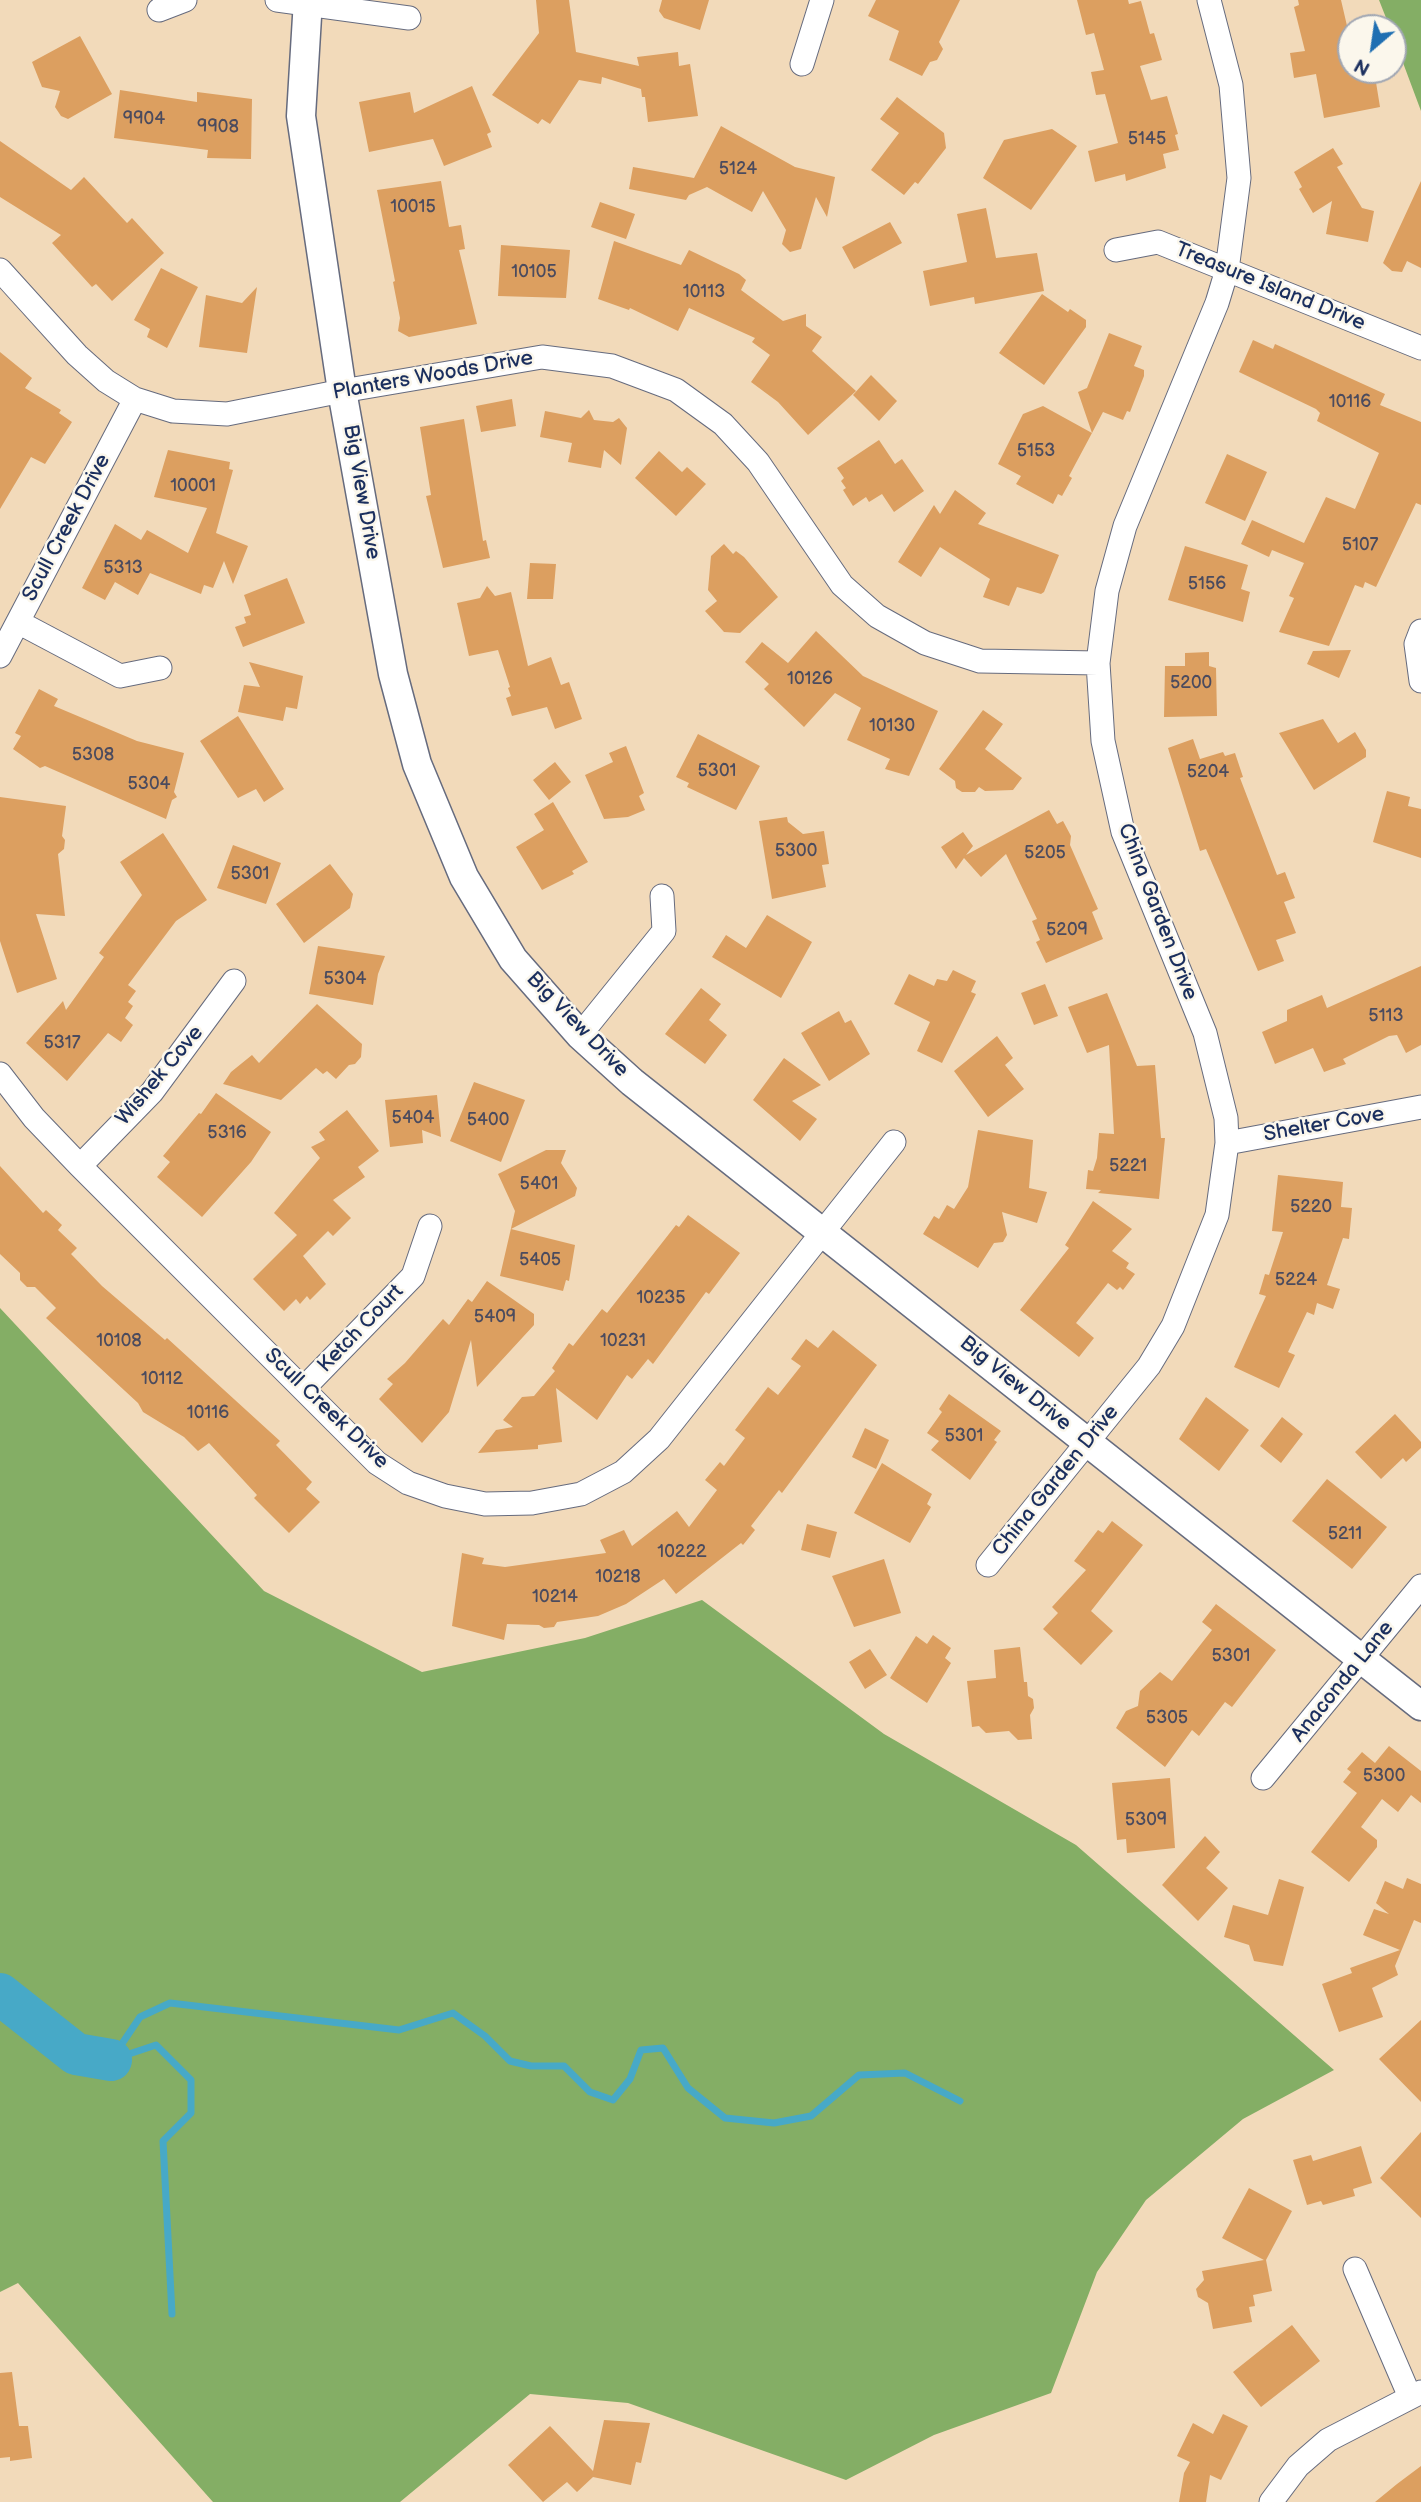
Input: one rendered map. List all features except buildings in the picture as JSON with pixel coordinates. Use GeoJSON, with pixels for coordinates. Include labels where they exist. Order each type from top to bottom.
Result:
{"type":"FeatureCollection","features":[{"type":"Feature","properties":{"kind":"street"},"geometry":{"type":"LineString","coordinates":[[159,9],[185,0]]}},
{"type":"Feature","properties":{"kind":"street"},"geometry":{"type":"LineString","coordinates":[[277,0],[308,2],[409,18]]}},
{"type":"Feature","properties":{"kind":"street"},"geometry":{"type":"LineString","coordinates":[[802,64],[822,0]]}},
{"type":"Feature","properties":{"kind":"street","name":"China Garden Drive"},"geometry":{"type":"LineString","coordinates":[[988,1565],[1149,1366],[1173,1326],[1217,1215],[1227,1143],[1226,1118],[1205,1033],[1123,832],[1102,741],[1098,663],[1107,591],[1125,526],[1217,303],[1227,270],[1239,178],[1231,85],[1209,0]]}},
{"type":"Feature","properties":{"kind":"street","name":"Big View Drive"},"geometry":{"type":"LineString","coordinates":[[308,2],[301,116],[342,391],[393,674],[417,764],[464,877],[513,958],[580,1035],[632,1082],[1421,1706]]}},
{"type":"Feature","properties":{"kind":"street","name":"Treasure Island Drive"},"geometry":{"type":"LineString","coordinates":[[1116,250],[1158,242],[1421,348]]}},
{"type":"Feature","properties":{"kind":"street","name":"Planters Woods Drive"},"geometry":{"type":"LineString","coordinates":[[0,270],[77,355],[106,381],[135,399],[173,411],[227,414],[342,391],[542,357],[612,366],[676,390],[723,424],[758,463],[842,585],[877,616],[925,643],[979,661],[1098,663]]}},
{"type":"Feature","properties":{"kind":"street","name":"Scull Creek Drive"},"geometry":{"type":"LineString","coordinates":[[0,656],[135,399]]}},
{"type":"Feature","properties":{"kind":"street"},"geometry":{"type":"LineString","coordinates":[[18,622],[120,676],[160,668]]}},
{"type":"Feature","properties":{"kind":"street"},"geometry":{"type":"LineString","coordinates":[[1421,631],[1416,644],[1421,681]]}},
{"type":"Feature","properties":{"kind":"street"},"geometry":{"type":"LineString","coordinates":[[580,1035],[664,930],[662,896]]}},
{"type":"Feature","properties":{"kind":"street","name":"Wishek Cove"},"geometry":{"type":"LineString","coordinates":[[80,1166],[152,1092],[234,981]]}},
{"type":"Feature","properties":{"kind":"street","name":"Scull Creek Drive"},"geometry":{"type":"LineString","coordinates":[[0,1074],[34,1118],[80,1166],[377,1463],[408,1483],[445,1496],[485,1504],[532,1503],[581,1493],[623,1472],[659,1439],[894,1142]]}},
{"type":"Feature","properties":{"kind":"street","name":"Shelter Cove"},"geometry":{"type":"LineString","coordinates":[[1227,1143],[1421,1107]]}},
{"type":"Feature","properties":{"kind":"street","name":"Ketch Court"},"geometry":{"type":"LineString","coordinates":[[303,1389],[413,1276],[430,1226]]}},
{"type":"Feature","properties":{"kind":"street","name":"Anaconda Lane"},"geometry":{"type":"LineString","coordinates":[[1264,1778],[1421,1586]]}},
{"type":"Feature","properties":{"kind":"street"},"geometry":{"type":"LineString","coordinates":[[1270,2502],[1298,2466],[1328,2440],[1416,2394],[1355,2269]]}},
{"type":"Feature","properties":{"kind":"green space"},"geometry":{"type":"Polygon","coordinates":[[[1379,0],[1421,0],[1421,111],[1407,74],[1407,14],[1384,14],[1379,0]]]}},
{"type":"Feature","properties":{"kind":"green space"},"geometry":{"type":"Polygon","coordinates":[[[0,1308],[264,1591],[422,1672],[585,1638],[702,1600],[884,1734],[1076,1845],[1334,2070],[1243,2119],[1146,2200],[1097,2272],[1051,2393],[934,2435],[846,2480],[628,2403],[530,2394],[400,2502],[213,2502],[18,2283],[0,2292],[0,1308]]]}},
{"type":"Feature","properties":{"kind":"waterway"},"geometry":{"type":"LineString","coordinates":[[0,1994],[76,2054],[111,2060]]}},
{"type":"Feature","properties":{"kind":"waterway"},"geometry":{"type":"LineString","coordinates":[[111,2060],[140,2017],[170,2003],[399,2030],[453,2013],[485,2036],[510,2061],[531,2066],[564,2066],[590,2092],[613,2100],[630,2079],[641,2050],[663,2048],[688,2088],[725,2118],[774,2123],[811,2116],[859,2075],[905,2073],[960,2101]]}},
{"type":"Feature","properties":{"kind":"waterway"},"geometry":{"type":"LineString","coordinates":[[111,2060],[156,2045],[191,2080],[191,2113],[163,2141],[172,2314]]}}]}
